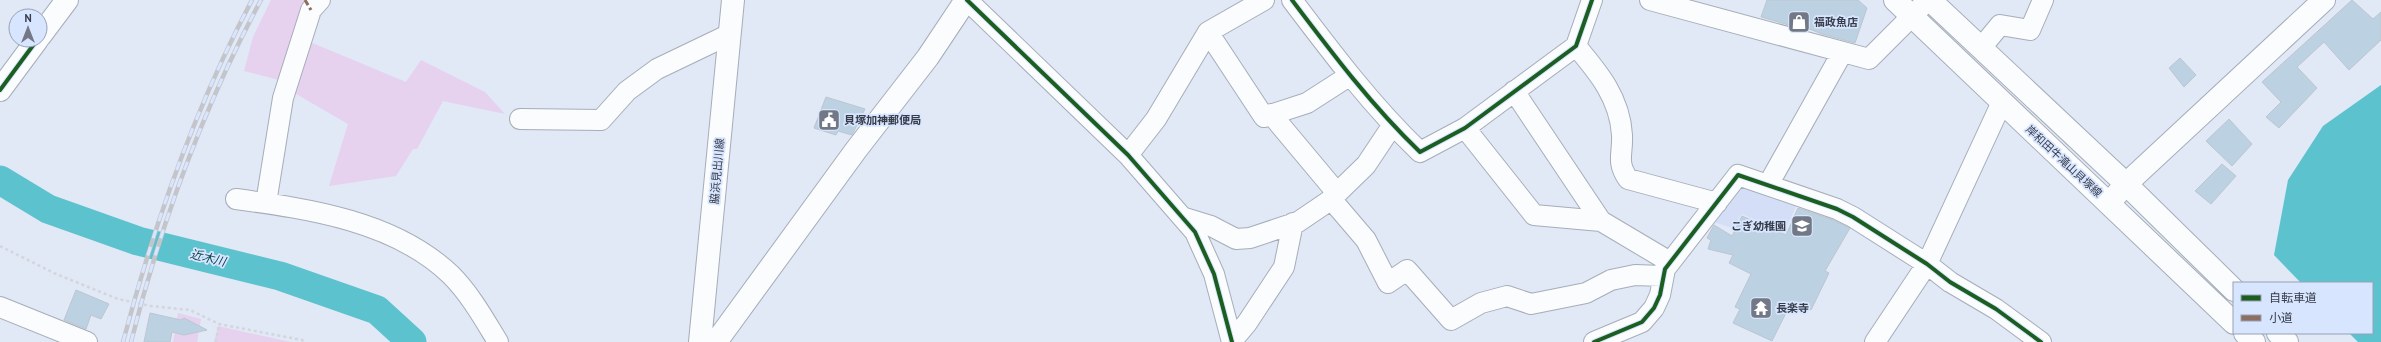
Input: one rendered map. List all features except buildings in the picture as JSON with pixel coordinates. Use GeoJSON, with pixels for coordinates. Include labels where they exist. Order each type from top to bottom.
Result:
{"type":"FeatureCollection","features":[{"type":"Feature","properties":{"kind":"street"},"geometry":{"type":"LineString","coordinates":[[48,25],[67,0]]}},
{"type":"Feature","properties":{"kind":"street"},"geometry":{"type":"LineString","coordinates":[[266,203],[283,98],[311,10],[320,0]]}},
{"type":"Feature","properties":{"kind":"street","name":"脇浜見出川線"},"geometry":{"type":"LineString","coordinates":[[700,342],[733,0]]}},
{"type":"Feature","properties":{"kind":"street"},"geometry":{"type":"LineString","coordinates":[[716,342],[856,150],[928,57],[966,0],[1128,155],[1195,232],[1205,251],[1214,274],[1232,341]]}},
{"type":"Feature","properties":{"kind":"street"},"geometry":{"type":"LineString","coordinates":[[1128,155],[1156,119],[1208,32],[1264,0]]}},
{"type":"Feature","properties":{"kind":"street"},"geometry":{"type":"LineString","coordinates":[[1292,0],[1349,76],[1392,126],[1420,152],[1465,128],[1576,46],[1592,0]]}},
{"type":"Feature","properties":{"kind":"street"},"geometry":{"type":"LineString","coordinates":[[1650,0],[1868,58],[1929,0],[2126,184],[2233,289]]}},
{"type":"Feature","properties":{"kind":"street","name":"岸和田牛滝山貝塚線"},"geometry":{"type":"LineString","coordinates":[[1895,0],[2233,321]]}},
{"type":"Feature","properties":{"kind":"street"},"geometry":{"type":"LineString","coordinates":[[1981,48],[2000,25],[2030,30],[2043,0]]}},
{"type":"Feature","properties":{"kind":"street"},"geometry":{"type":"LineString","coordinates":[[2109,203],[2126,184],[2324,0]]}},
{"type":"Feature","properties":{"kind":"street"},"geometry":{"type":"LineString","coordinates":[[1208,32],[1264,116],[1307,103],[1349,76]]}},
{"type":"Feature","properties":{"kind":"street"},"geometry":{"type":"LineString","coordinates":[[520,119],[601,120],[627,92],[657,69],[730,34]]}},
{"type":"Feature","properties":{"kind":"street"},"geometry":{"type":"LineString","coordinates":[[1576,46],[1604,79],[1615,105],[1622,135],[1621,168],[1628,179],[1717,203]]}},
{"type":"Feature","properties":{"kind":"street"},"geometry":{"type":"LineString","coordinates":[[0,90],[31,48]]}},
{"type":"Feature","properties":{"kind":"street"},"geometry":{"type":"LineString","coordinates":[[1768,185],[1842,52]]}},
{"type":"Feature","properties":{"kind":"street"},"geometry":{"type":"LineString","coordinates":[[1514,91],[1601,221],[1666,269]]}},
{"type":"Feature","properties":{"kind":"street"},"geometry":{"type":"LineString","coordinates":[[1875,342],[1927,264],[2002,102]]}},
{"type":"Feature","properties":{"kind":"street"},"geometry":{"type":"LineString","coordinates":[[1271,114],[1366,240],[1388,283],[1407,270],[1451,320],[1481,303],[1507,296],[1532,304],[1586,294],[1611,280],[1666,269]]}},
{"type":"Feature","properties":{"kind":"street"},"geometry":{"type":"LineString","coordinates":[[1184,218],[1211,226],[1236,239],[1250,238],[1293,223],[1334,196],[1366,165],[1392,126]]}},
{"type":"Feature","properties":{"kind":"street"},"geometry":{"type":"LineString","coordinates":[[1465,128],[1534,215],[1601,221]]}},
{"type":"Feature","properties":{"kind":"street"},"geometry":{"type":"LineString","coordinates":[[1594,342],[1642,322],[1654,308],[1660,295],[1666,269],[1738,175],[1853,217],[1927,264],[1950,282],[1996,309],[2041,342]]}},
{"type":"Feature","properties":{"kind":"street"},"geometry":{"type":"LineString","coordinates":[[236,199],[266,203],[344,219],[392,236],[424,252],[451,275],[470,297],[498,342]]}},
{"type":"Feature","properties":{"kind":"street"},"geometry":{"type":"LineString","coordinates":[[1232,341],[1248,323],[1284,267],[1293,223]]}},
{"type":"Feature","properties":{"kind":"street"},"geometry":{"type":"LineString","coordinates":[[0,307],[87,342]]}},
{"type":"Feature","properties":{"kind":"street"},"geometry":{"type":"LineString","coordinates":[[2246,334],[2254,342]]}},
{"type":"Feature","properties":{"kind":"street"},"geometry":{"type":"LineString","coordinates":[[2279,334],[2287,342]]}},
{"type":"Feature","properties":{"kind":"path"},"geometry":{"type":"LineString","coordinates":[[0,246],[56,274],[118,299],[151,306],[190,310],[219,324],[302,340],[305,342]]}},
{"type":"Feature","properties":{"kind":"path"},"geometry":{"type":"LineString","coordinates":[[216,342],[219,324]]}},
{"type":"Feature","properties":{"kind":"shaded area"},"geometry":{"type":"Polygon","coordinates":[[[271,0],[312,0],[310,42],[406,82],[421,60],[485,92],[505,114],[443,101],[417,149],[413,149],[396,176],[329,186],[348,124],[291,91],[279,80],[244,71],[253,37],[271,0]]]}},
{"type":"Feature","properties":{"kind":"shaded area"},"geometry":{"type":"Polygon","coordinates":[[[1740,182],[1798,202],[1784,232],[1742,214],[1732,228],[1711,221],[1740,182]]]}},
{"type":"Feature","properties":{"kind":"shaded area"},"geometry":{"type":"Polygon","coordinates":[[[178,313],[201,319],[197,342],[173,342],[178,313]]]}},
{"type":"Feature","properties":{"kind":"shaded area"},"geometry":{"type":"Polygon","coordinates":[[[218,326],[290,342],[214,342],[218,326]]]}},
{"type":"Feature","properties":{"kind":"water"},"geometry":{"type":"Polygon","coordinates":[[[2381,85],[2381,342],[2358,342],[2350,334],[2373,334],[2373,282],[2300,282],[2274,255],[2288,180],[2323,126],[2381,85]]]}},
{"type":"Feature","properties":{"kind":"waterway","name":"近木川"},"geometry":{"type":"LineString","coordinates":[[0,180],[48,209],[138,241],[280,276],[377,310],[412,342]]}},
{"type":"Feature","properties":{"kind":"railway"},"geometry":{"type":"LineString","coordinates":[[123,342],[148,254],[178,167],[212,82],[252,0]]}},
{"type":"Feature","properties":{"kind":"railway"},"geometry":{"type":"LineString","coordinates":[[131,342],[170,210],[202,124],[220,82],[261,0]]}},
{"type":"Feature","properties":{"kind":"marked path"},"geometry":{"type":"LineString","coordinates":[[305,0],[311,10]]}},
{"type":"Feature","properties":{"kind":"cycle path"},"geometry":{"type":"LineString","coordinates":[[967,0],[1128,155],[1195,232],[1214,274],[1232,342]]}},
{"type":"Feature","properties":{"kind":"cycle path"},"geometry":{"type":"LineString","coordinates":[[1292,0],[1369,98],[1420,152],[1465,128],[1576,46],[1592,0]]}},
{"type":"Feature","properties":{"kind":"cycle path"},"geometry":{"type":"LineString","coordinates":[[0,90],[31,48]]}},
{"type":"Feature","properties":{"kind":"cycle path"},"geometry":{"type":"LineString","coordinates":[[1594,342],[1642,322],[1654,308],[1660,295],[1665,269],[1738,175],[1837,209],[1853,217],[1927,264],[1950,282],[1996,309],[2041,342]]}},
{"type":"Feature","properties":{"kind":"place","name":"福政魚店"},"geometry":{"type":"Point","coordinates":[1799,22]}},
{"type":"Feature","properties":{"kind":"place","name":"貝塚加神郵便局"},"geometry":{"type":"Point","coordinates":[829,120]}},
{"type":"Feature","properties":{"kind":"place","name":"こぎ幼稚園"},"geometry":{"type":"Point","coordinates":[1802,226]}},
{"type":"Feature","properties":{"kind":"place","name":"長楽寺"},"geometry":{"type":"Point","coordinates":[1761,308]}}]}
